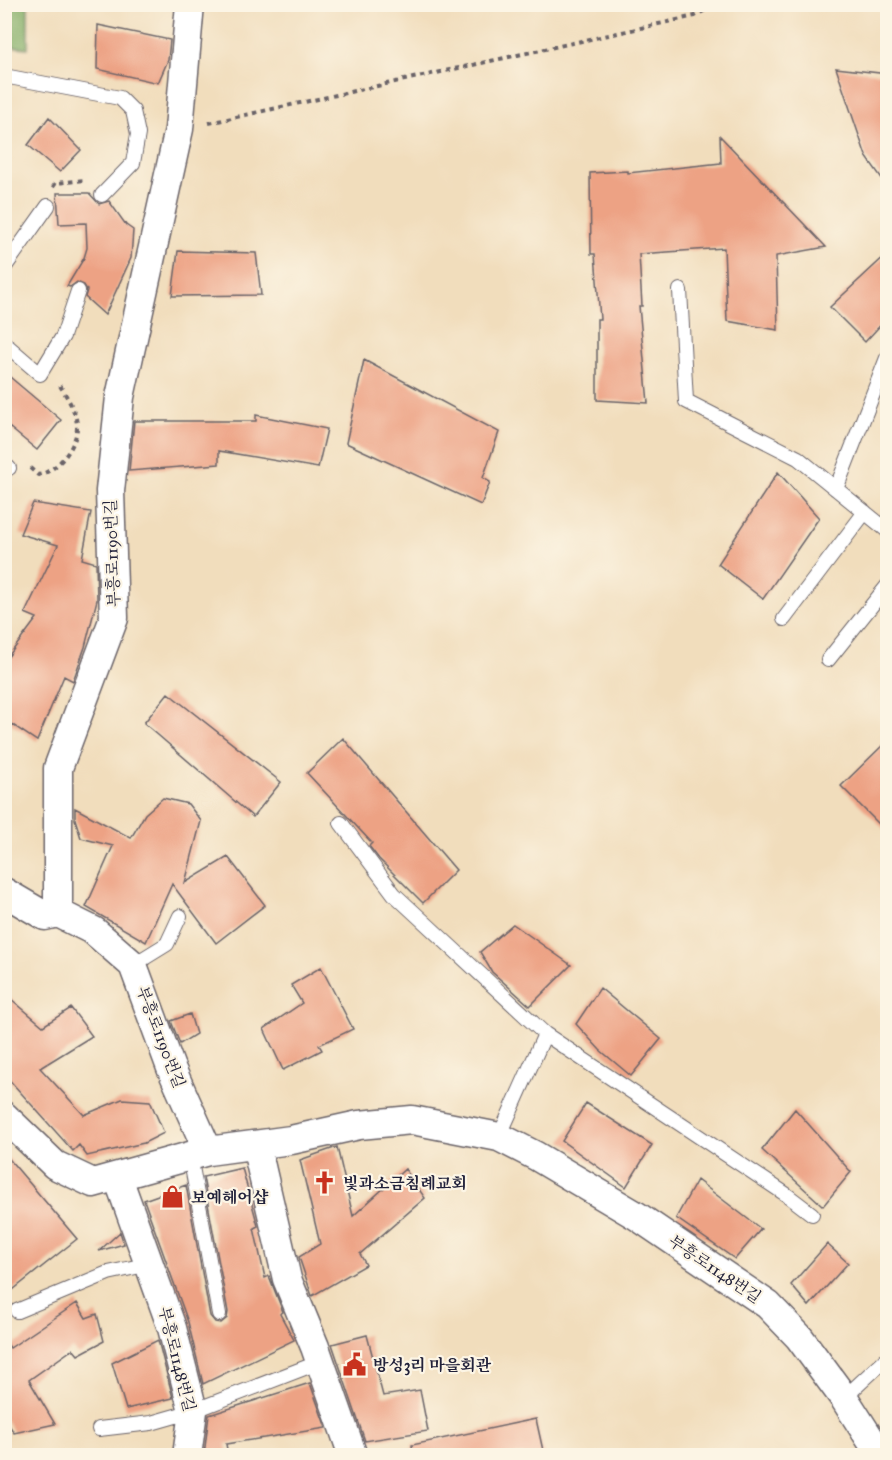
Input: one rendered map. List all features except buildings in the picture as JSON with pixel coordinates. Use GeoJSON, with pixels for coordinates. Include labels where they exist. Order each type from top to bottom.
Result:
{"type":"FeatureCollection","features":[{"type":"Feature","properties":{"kind":"street","name":"부흥로1190번길"},"geometry":{"type":"LineString","coordinates":[[190,4],[179,129],[120,397],[110,491],[114,618],[58,768],[58,913],[94,931],[134,964],[199,1154]]}},
{"type":"Feature","properties":{"kind":"street"},"geometry":{"type":"LineString","coordinates":[[4,892],[45,916],[58,913]]}},
{"type":"Feature","properties":{"kind":"street","name":"부흥로1148번길"},"geometry":{"type":"LineString","coordinates":[[4,1116],[55,1165],[93,1183],[199,1154],[329,1134],[358,1125],[412,1120],[499,1137],[536,1156],[637,1216],[768,1305],[799,1337],[844,1398],[881,1455]]}},
{"type":"Feature","properties":{"kind":"street"},"geometry":{"type":"LineString","coordinates":[[256,1145],[287,1279],[353,1455]]}},
{"type":"Feature","properties":{"kind":"street","name":"부흥로1148번길"},"geometry":{"type":"LineString","coordinates":[[118,1178],[172,1328],[193,1411],[187,1455]]}},
{"type":"Feature","properties":{"kind":"lane"},"geometry":{"type":"LineString","coordinates":[[4,76],[120,98],[133,111],[138,134],[133,163],[105,192]]}},
{"type":"Feature","properties":{"kind":"lane"},"geometry":{"type":"LineString","coordinates":[[4,268],[48,206]]}},
{"type":"Feature","properties":{"kind":"lane"},"geometry":{"type":"LineString","coordinates":[[680,290],[686,401],[798,458],[888,531]]}},
{"type":"Feature","properties":{"kind":"lane"},"geometry":{"type":"LineString","coordinates":[[4,343],[40,374],[63,336],[78,291]]}},
{"type":"Feature","properties":{"kind":"lane"},"geometry":{"type":"LineString","coordinates":[[837,489],[887,358]]}},
{"type":"Feature","properties":{"kind":"lane"},"geometry":{"type":"LineString","coordinates":[[784,619],[865,512]]}},
{"type":"Feature","properties":{"kind":"lane"},"geometry":{"type":"LineString","coordinates":[[828,660],[888,585]]}},
{"type":"Feature","properties":{"kind":"lane"},"geometry":{"type":"LineString","coordinates":[[341,823],[394,894],[545,1034],[780,1189],[812,1214]]}},
{"type":"Feature","properties":{"kind":"lane"},"geometry":{"type":"LineString","coordinates":[[134,964],[167,944],[180,916]]}},
{"type":"Feature","properties":{"kind":"lane"},"geometry":{"type":"LineString","coordinates":[[499,1137],[545,1034]]}},
{"type":"Feature","properties":{"kind":"lane"},"geometry":{"type":"LineString","coordinates":[[199,1154],[219,1314]]}},
{"type":"Feature","properties":{"kind":"lane"},"geometry":{"type":"LineString","coordinates":[[16,1311],[108,1273],[150,1264]]}},
{"type":"Feature","properties":{"kind":"lane"},"geometry":{"type":"LineString","coordinates":[[844,1398],[888,1357]]}},
{"type":"Feature","properties":{"kind":"lane"},"geometry":{"type":"LineString","coordinates":[[99,1429],[151,1423],[193,1411],[320,1362]]}},
{"type":"Feature","properties":{"kind":"path"},"geometry":{"type":"LineString","coordinates":[[179,129],[695,16],[715,4]]}},
{"type":"Feature","properties":{"kind":"path"},"geometry":{"type":"LineString","coordinates":[[51,190],[56,183],[88,180],[105,192]]}},
{"type":"Feature","properties":{"kind":"path"},"geometry":{"type":"LineString","coordinates":[[12,468],[29,467],[38,475],[50,473],[64,458],[77,428],[71,405],[47,363]]}},
{"type":"Feature","properties":{"kind":"green space"},"geometry":{"type":"Polygon","coordinates":[[[4,5],[28,5],[28,48],[5,46],[4,5]]]}},
{"type":"Feature","properties":{"kind":"place","name":"빛과소금침례교회"},"geometry":{"type":"Point","coordinates":[325,1183]}},
{"type":"Feature","properties":{"kind":"place","name":"보예헤어샵"},"geometry":{"type":"Point","coordinates":[173,1197]}},
{"type":"Feature","properties":{"kind":"place","name":"방성3리 마을회관"},"geometry":{"type":"Point","coordinates":[355,1365]}}]}
